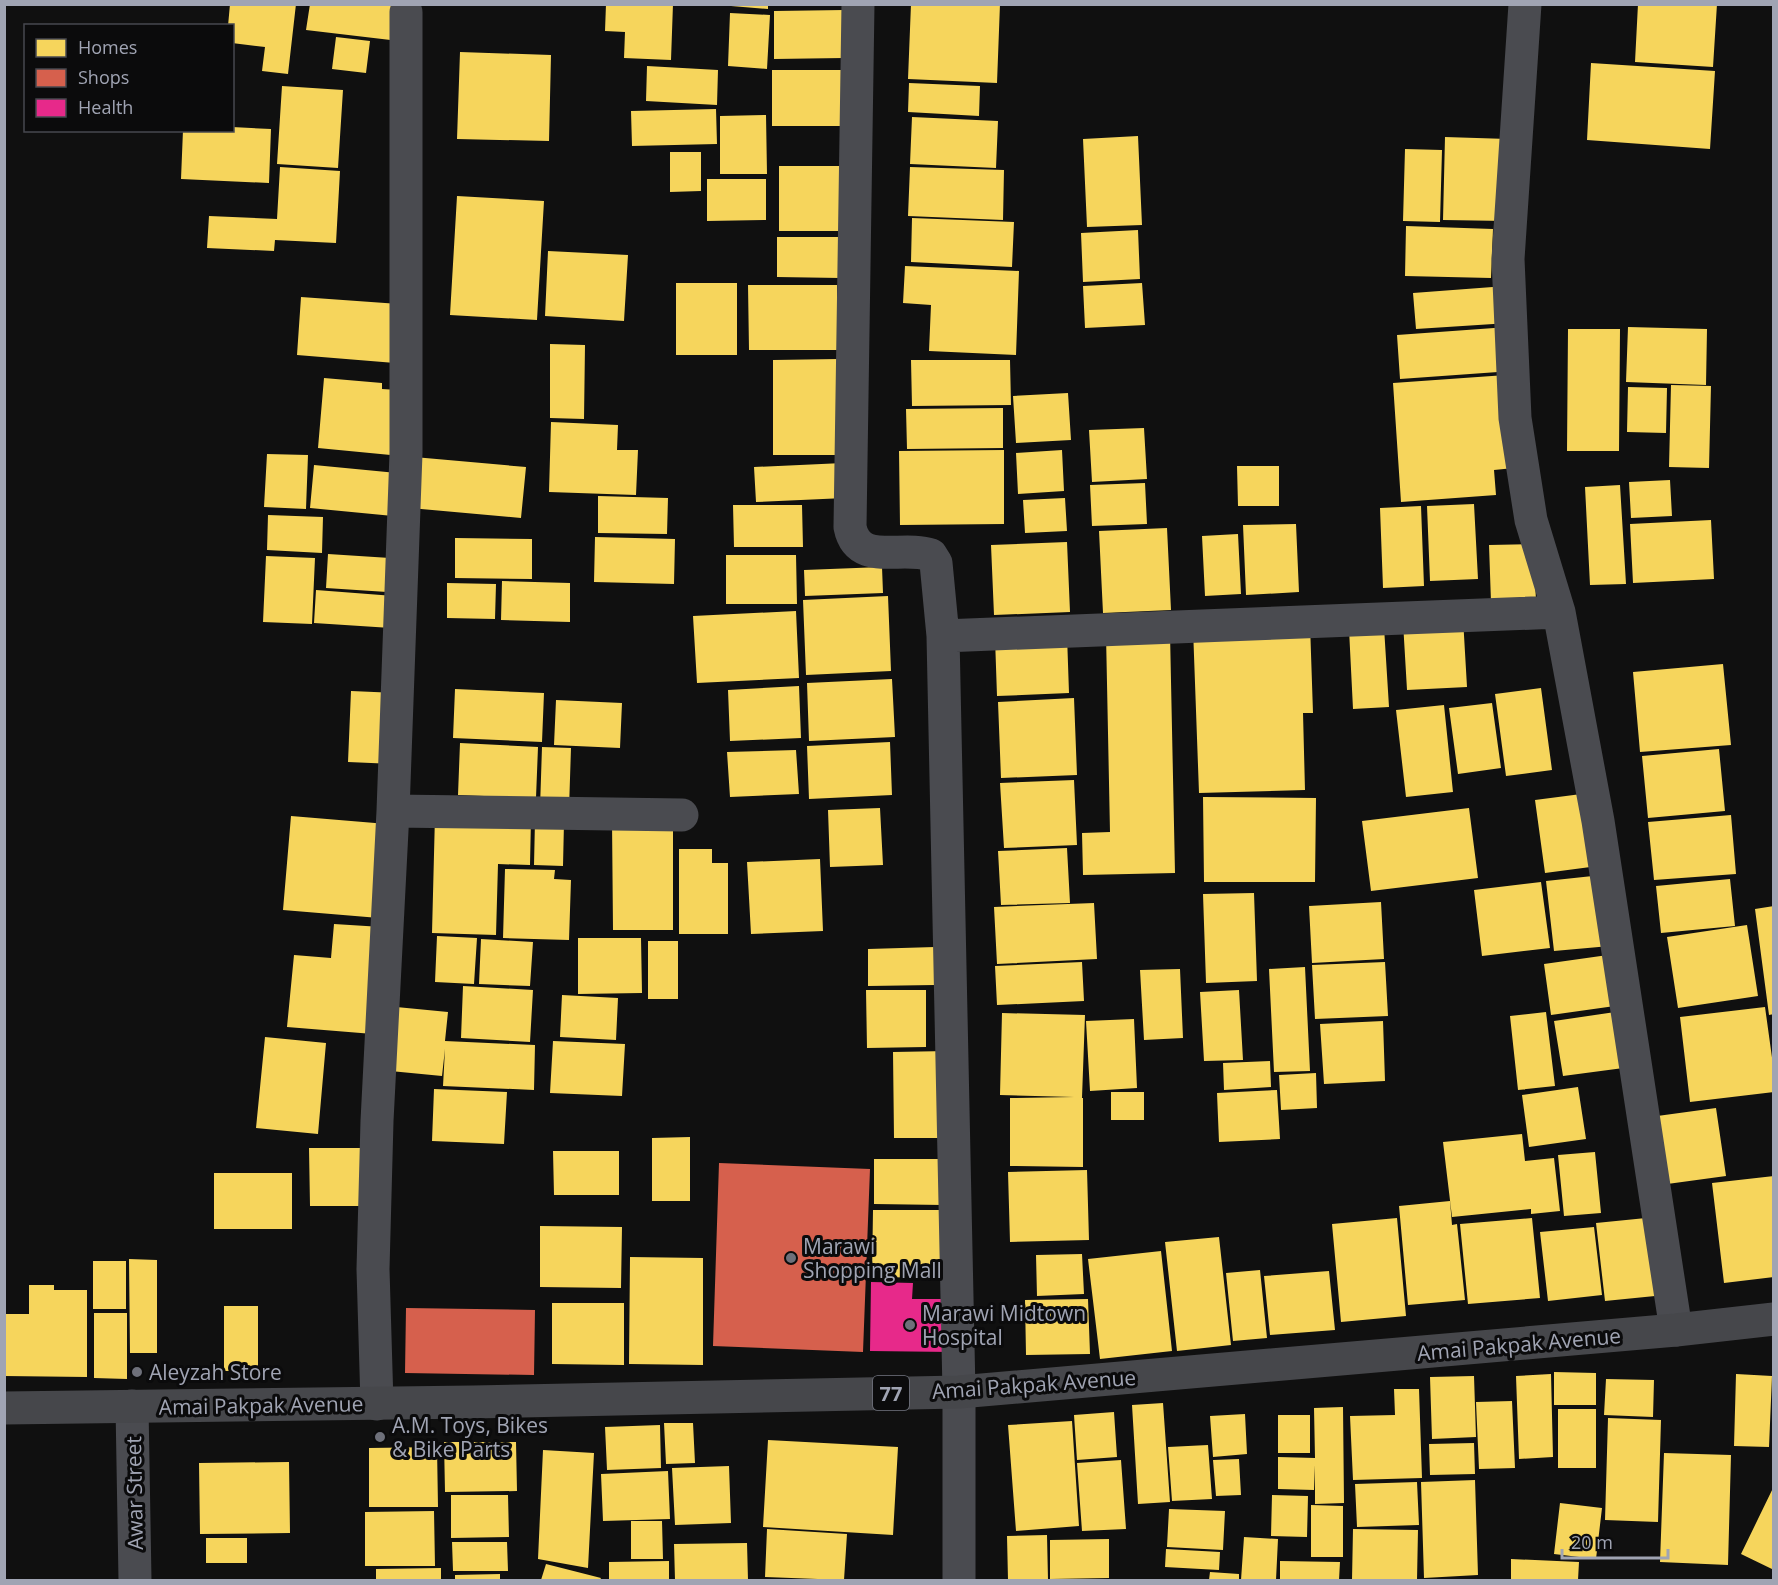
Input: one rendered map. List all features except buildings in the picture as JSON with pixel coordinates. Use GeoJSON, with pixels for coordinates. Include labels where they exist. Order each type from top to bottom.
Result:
{"type":"FeatureCollection","features":[{"type":"Feature","properties":{"kind":"highway","name":"Amai Pakpak Avenue"},"geometry":{"type":"LineString","coordinates":[[4,1408],[377,1404],[959,1392],[1676,1330],[1773,1319]]}},
{"type":"Feature","properties":{"kind":"street"},"geometry":{"type":"LineString","coordinates":[[858,4],[850,527],[852,537],[858,547],[870,552],[921,552],[931,555],[936,562],[943,636],[959,1392],[959,1581]]}},
{"type":"Feature","properties":{"kind":"street"},"geometry":{"type":"LineString","coordinates":[[1525,4],[1508,259],[1515,418],[1531,520],[1559,612],[1598,821],[1676,1330]]}},
{"type":"Feature","properties":{"kind":"street"},"geometry":{"type":"LineString","coordinates":[[377,1404],[373,1269],[376,1121],[393,811],[406,453],[406,12]]}},
{"type":"Feature","properties":{"kind":"street"},"geometry":{"type":"LineString","coordinates":[[943,636],[1559,612]]}},
{"type":"Feature","properties":{"kind":"street"},"geometry":{"type":"LineString","coordinates":[[393,811],[682,815]]}},
{"type":"Feature","properties":{"kind":"street","name":"Awar Street"},"geometry":{"type":"LineString","coordinates":[[132,1406],[135,1581]]}},
{"type":"Feature","properties":{"kind":"place","name":"Marawi Shopping Mall"},"geometry":{"type":"Point","coordinates":[791,1258]}},
{"type":"Feature","properties":{"kind":"place","name":"Marawi Midtown Hospital"},"geometry":{"type":"Point","coordinates":[910,1325]}},
{"type":"Feature","properties":{"kind":"place","name":"Aleyzah Store"},"geometry":{"type":"Point","coordinates":[137,1372]}},
{"type":"Feature","properties":{"kind":"place","name":"A.M. Toys, Bikes & Bike Parts"},"geometry":{"type":"Point","coordinates":[380,1437]}}]}
